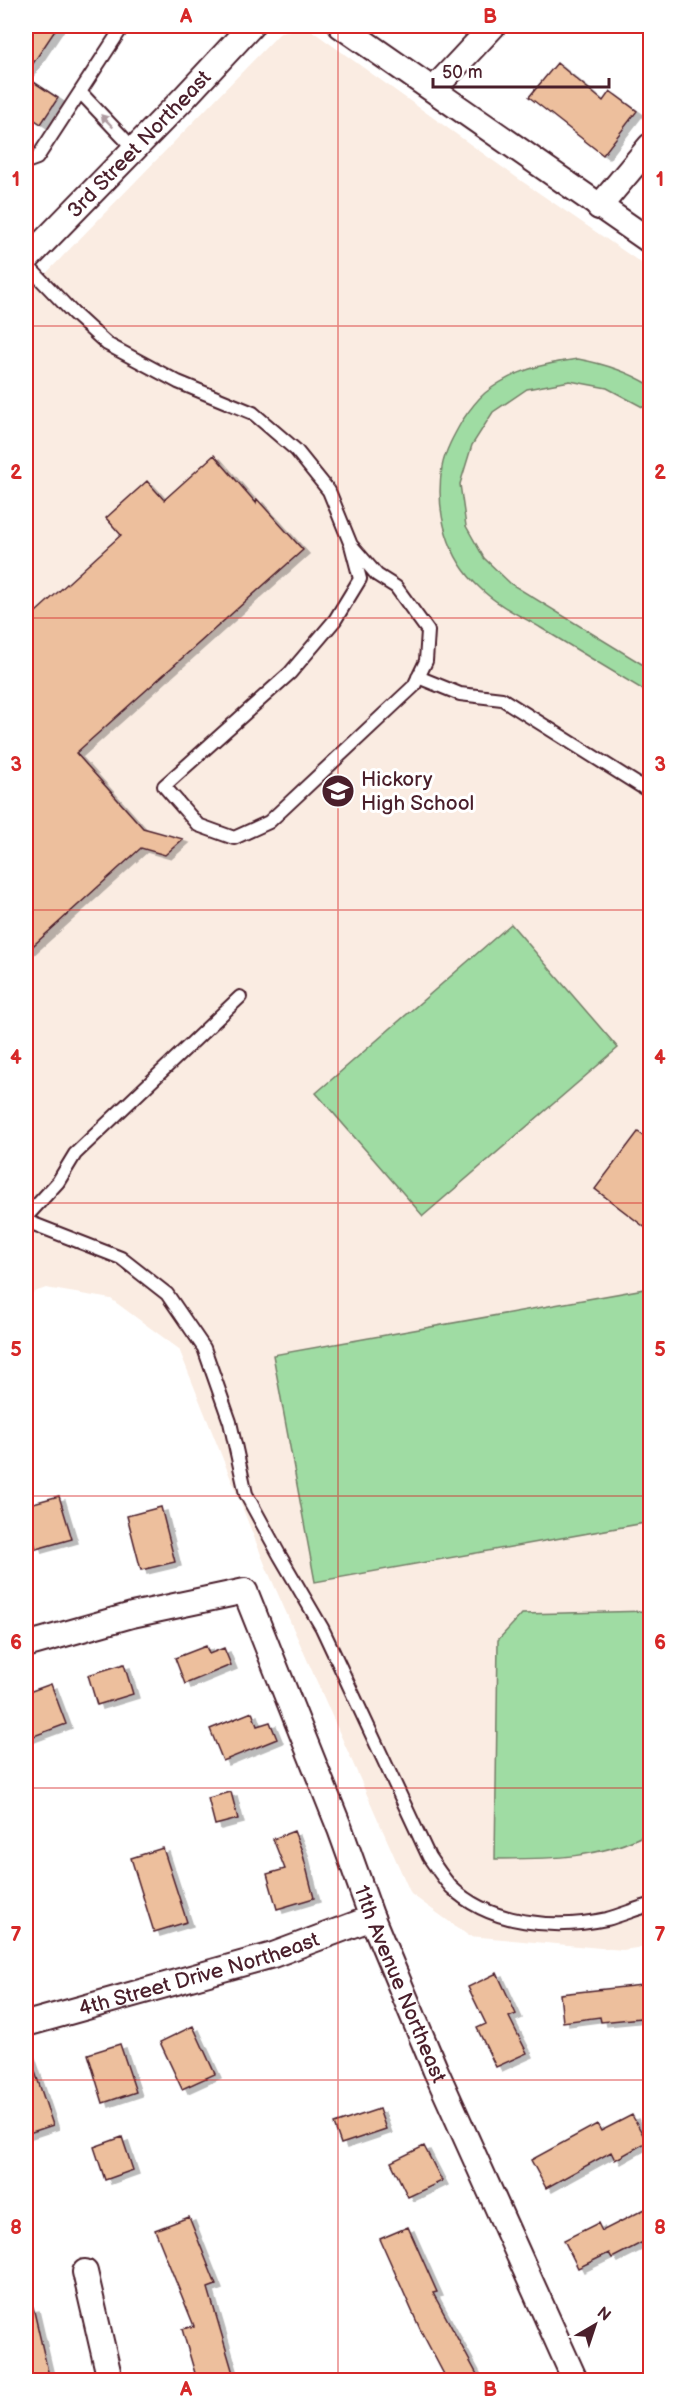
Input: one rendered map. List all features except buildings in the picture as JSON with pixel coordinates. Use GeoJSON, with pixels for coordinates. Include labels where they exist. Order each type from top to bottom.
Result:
{"type":"FeatureCollection","features":[{"type":"Feature","properties":{"kind":"street","name":"3rd Street Northeast"},"geometry":{"type":"LineString","coordinates":[[26,262],[251,26]]}},
{"type":"Feature","properties":{"kind":"street"},"geometry":{"type":"LineString","coordinates":[[341,26],[651,241]]}},
{"type":"Feature","properties":{"kind":"street"},"geometry":{"type":"LineString","coordinates":[[434,89],[493,26]]}},
{"type":"Feature","properties":{"kind":"street"},"geometry":{"type":"LineString","coordinates":[[599,207],[651,146]]}},
{"type":"Feature","properties":{"kind":"street","name":"11th Avenue Northeast"},"geometry":{"type":"LineString","coordinates":[[26,1645],[132,1615],[245,1591],[340,1829],[372,1918],[435,2069],[575,2380]]}},
{"type":"Feature","properties":{"kind":"street","name":"4th Street Drive Northeast"},"geometry":{"type":"LineString","coordinates":[[26,2024],[273,1955],[372,1918]]}},
{"type":"Feature","properties":{"kind":"street"},"geometry":{"type":"LineString","coordinates":[[85,2272],[110,2380]]}},
{"type":"Feature","properties":{"kind":"lane"},"geometry":{"type":"LineString","coordinates":[[26,162],[37,158],[123,26]]}},
{"type":"Feature","properties":{"kind":"lane"},"geometry":{"type":"LineString","coordinates":[[81,93],[134,148]]}},
{"type":"Feature","properties":{"kind":"lane"},"geometry":{"type":"LineString","coordinates":[[26,262],[73,314],[107,344],[178,382],[253,413],[296,450],[329,491],[351,545],[360,579],[335,620],[290,673],[164,786],[198,825],[234,838],[269,822],[414,686],[426,661],[428,631],[396,587],[377,576],[351,545]]}},
{"type":"Feature","properties":{"kind":"lane"},"geometry":{"type":"LineString","coordinates":[[418,677],[460,694],[502,699],[651,792]]}},
{"type":"Feature","properties":{"kind":"lane"},"geometry":{"type":"LineString","coordinates":[[240,997],[75,1154],[58,1182],[26,1219],[121,1258],[167,1294],[204,1348],[230,1422],[246,1494],[322,1628],[429,1857],[451,1887],[482,1910],[554,1925],[606,1919],[651,1905]]}},
{"type":"Feature","properties":{"kind":"shaded area","name":"Hickory High School"},"geometry":{"type":"Polygon","coordinates":[[[308,28],[523,182],[650,269],[650,1946],[623,1950],[469,1936],[411,1894],[266,1567],[179,1349],[111,1299],[46,1288],[26,1295],[26,294],[281,32],[308,28]]]}},
{"type":"Feature","properties":{"kind":"green space"},"geometry":{"type":"Polygon","coordinates":[[[578,359],[616,369],[650,385],[650,411],[607,388],[570,381],[527,389],[493,412],[472,445],[460,484],[466,526],[484,558],[511,584],[650,669],[650,694],[494,600],[459,563],[442,517],[440,484],[443,461],[459,426],[476,403],[496,385],[518,373],[552,363],[578,359]]]}},
{"type":"Feature","properties":{"kind":"green space"},"geometry":{"type":"Polygon","coordinates":[[[511,924],[618,1048],[423,1216],[316,1093],[511,924]]]}},
{"type":"Feature","properties":{"kind":"green space"},"geometry":{"type":"Polygon","coordinates":[[[650,1288],[650,1522],[315,1582],[273,1355],[650,1288]]]}},
{"type":"Feature","properties":{"kind":"green space"},"geometry":{"type":"Polygon","coordinates":[[[650,1611],[650,1832],[613,1848],[575,1856],[495,1859],[498,1640],[522,1614],[650,1611]]]}},
{"type":"Feature","properties":{"kind":"place","name":"Hickory High School"},"geometry":{"type":"Point","coordinates":[338,791]}}]}
